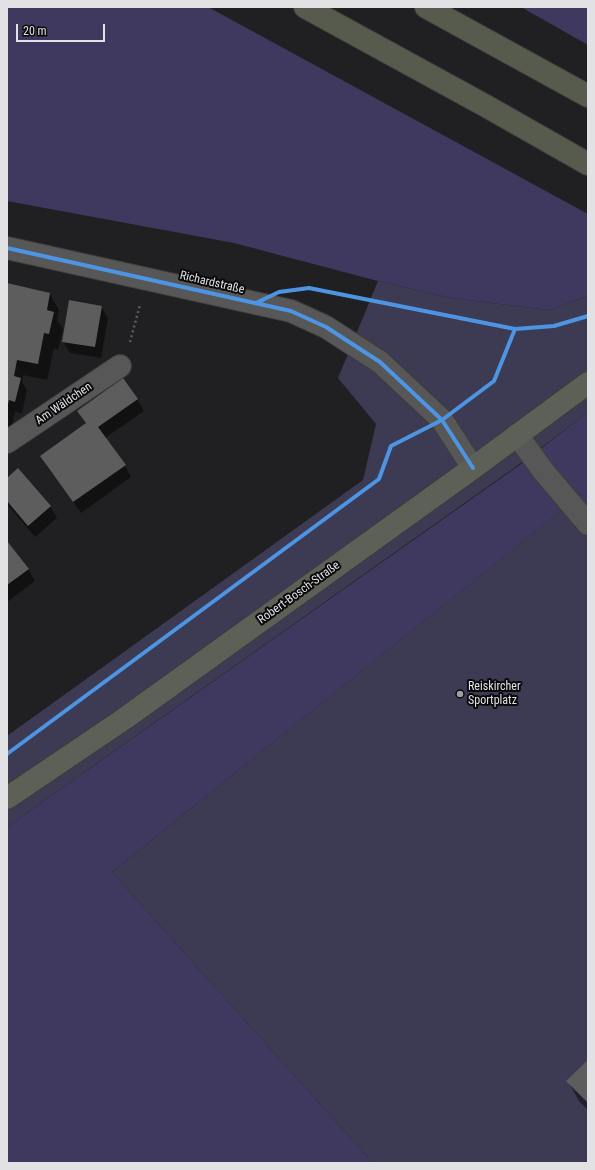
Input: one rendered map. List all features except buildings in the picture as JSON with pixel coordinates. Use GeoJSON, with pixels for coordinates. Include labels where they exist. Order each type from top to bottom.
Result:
{"type":"FeatureCollection","features":[{"type":"Feature","properties":{"kind":"highway"},"geometry":{"type":"LineString","coordinates":[[305,7],[486,106],[588,164]]}},
{"type":"Feature","properties":{"kind":"highway"},"geometry":{"type":"LineString","coordinates":[[426,7],[588,96]]}},
{"type":"Feature","properties":{"kind":"main road","name":"Robert-Bosch-Straße"},"geometry":{"type":"LineString","coordinates":[[7,798],[130,714],[474,468],[588,383]]}},
{"type":"Feature","properties":{"kind":"street","name":"Richardstraße"},"geometry":{"type":"LineString","coordinates":[[7,248],[291,311],[326,327],[380,362],[442,420],[474,468]]}},
{"type":"Feature","properties":{"kind":"street","name":"Am Wäldchen"},"geometry":{"type":"LineString","coordinates":[[7,442],[120,366]]}},
{"type":"Feature","properties":{"kind":"street"},"geometry":{"type":"LineString","coordinates":[[517,435],[544,472],[588,524]]}},
{"type":"Feature","properties":{"kind":"path"},"geometry":{"type":"LineString","coordinates":[[120,366],[132,338],[146,279]]}},
{"type":"Feature","properties":{"kind":"shaded area"},"geometry":{"type":"Polygon","coordinates":[[[7,7],[208,7],[588,214],[588,296],[549,310],[451,298],[378,281],[234,243],[7,201],[7,7]]]}},
{"type":"Feature","properties":{"kind":"shaded area"},"geometry":{"type":"Polygon","coordinates":[[[521,7],[588,7],[588,45],[521,7]]]}},
{"type":"Feature","properties":{"kind":"shaded area"},"geometry":{"type":"Polygon","coordinates":[[[378,281],[451,298],[549,310],[588,296],[588,412],[521,463],[7,827],[7,736],[363,480],[376,424],[338,378],[378,281]]]}},
{"type":"Feature","properties":{"kind":"shaded area"},"geometry":{"type":"Polygon","coordinates":[[[588,412],[588,517],[573,501],[112,872],[373,1163],[7,1163],[7,827],[521,464],[588,412]]]}},
{"type":"Feature","properties":{"kind":"shaded area","name":"Reiskircher Sportplatz"},"geometry":{"type":"Polygon","coordinates":[[[574,500],[588,517],[588,1163],[373,1163],[112,872],[574,500]]]}},
{"type":"Feature","properties":{"kind":"cycle path"},"geometry":{"type":"LineString","coordinates":[[7,248],[291,311],[326,327],[380,362],[442,420],[473,468]]}},
{"type":"Feature","properties":{"kind":"cycle path"},"geometry":{"type":"LineString","coordinates":[[256,303],[279,292],[309,288],[515,329],[554,326],[588,316]]}},
{"type":"Feature","properties":{"kind":"cycle path"},"geometry":{"type":"LineString","coordinates":[[7,754],[379,479],[391,446],[442,420],[494,381],[515,329]]}},
{"type":"Feature","properties":{"kind":"place","name":"Reiskircher Sportplatz"},"geometry":{"type":"Point","coordinates":[460,694]}}]}
